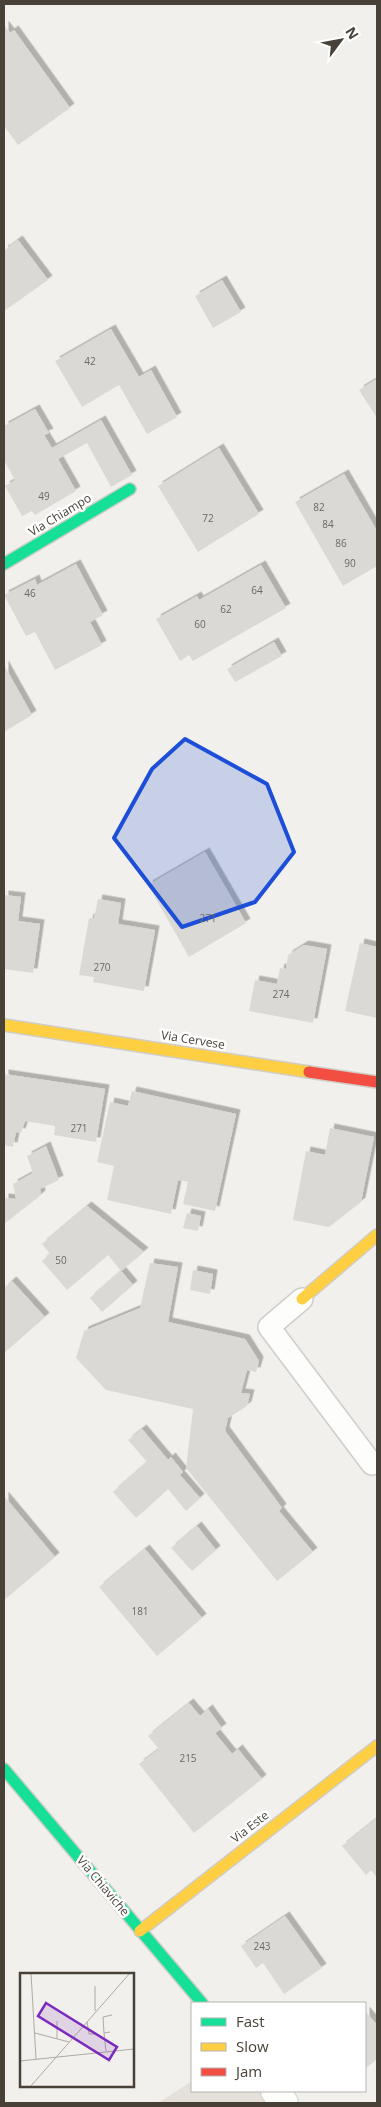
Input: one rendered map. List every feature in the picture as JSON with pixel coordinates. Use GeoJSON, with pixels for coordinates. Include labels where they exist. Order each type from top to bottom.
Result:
{"type":"FeatureCollection","features":[{"type":"Feature","properties":{"kind":"street","name":"Via Chiampo"},"geometry":{"type":"LineString","coordinates":[[4,564],[130,489]]}},
{"type":"Feature","properties":{"kind":"street","name":"Via Cervese"},"geometry":{"type":"LineString","coordinates":[[4,1025],[377,1082]]}},
{"type":"Feature","properties":{"kind":"street"},"geometry":{"type":"LineString","coordinates":[[302,1299],[377,1235]]}},
{"type":"Feature","properties":{"kind":"street","name":"Via Este"},"geometry":{"type":"LineString","coordinates":[[140,1931],[377,1746]]}},
{"type":"Feature","properties":{"kind":"street","name":"Via Chiaviche"},"geometry":{"type":"LineString","coordinates":[[4,1768],[201,2002]]}},
{"type":"Feature","properties":{"kind":"street"},"geometry":{"type":"LineString","coordinates":[[276,2092],[284,2103]]}},
{"type":"Feature","properties":{"kind":"lane"},"geometry":{"type":"LineString","coordinates":[[302,1299],[269,1327],[372,1464]]}},
{"type":"Feature","properties":{"kind":"highlighted area"},"geometry":{"type":"Polygon","coordinates":[[[185,739],[267,784],[294,852],[255,902],[182,927],[114,838],[152,769],[185,739]]]}},
{"type":"Feature","properties":{"kind":"shaded area"},"geometry":{"type":"Polygon","coordinates":[[[191,2082],[191,2092],[266,2092],[274,2103],[158,2103],[191,2082]]]}},
{"type":"Feature","properties":{"kind":"building"},"geometry":{"type":"Polygon","coordinates":[[[4,25],[10,33],[14,30],[70,108],[18,145],[4,126],[4,25]]]}},
{"type":"Feature","properties":{"kind":"building"},"geometry":{"type":"Polygon","coordinates":[[[18,240],[48,280],[4,311],[4,248],[5,250],[18,240]]]}},
{"type":"Feature","properties":{"kind":"building"},"geometry":{"type":"Polygon","coordinates":[[[222,280],[241,312],[213,328],[195,296],[222,280]]]}},
{"type":"Feature","properties":{"kind":"building"},"geometry":{"type":"Polygon","coordinates":[[[111,329],[139,377],[151,370],[177,417],[147,434],[119,385],[82,407],[55,361],[111,329]]]}},
{"type":"Feature","properties":{"kind":"building"},"geometry":{"type":"Polygon","coordinates":[[[377,379],[377,418],[359,390],[377,379]]]}},
{"type":"Feature","properties":{"kind":"building"},"geometry":{"type":"Polygon","coordinates":[[[35,409],[49,433],[44,435],[52,448],[101,420],[132,475],[111,487],[87,443],[58,459],[76,491],[35,515],[32,511],[22,516],[5,486],[15,480],[4,460],[4,426],[35,409]]]}},
{"type":"Feature","properties":{"kind":"building"},"geometry":{"type":"Polygon","coordinates":[[[219,448],[259,514],[198,552],[158,486],[219,448]]]}},
{"type":"Feature","properties":{"kind":"building"},"geometry":{"type":"Polygon","coordinates":[[[344,474],[377,531],[377,566],[343,586],[295,502],[344,474]]]}},
{"type":"Feature","properties":{"kind":"building"},"geometry":{"type":"Polygon","coordinates":[[[76,564],[103,615],[90,622],[102,645],[55,670],[35,632],[26,636],[4,595],[35,579],[37,585],[76,564]]]}},
{"type":"Feature","properties":{"kind":"building"},"geometry":{"type":"Polygon","coordinates":[[[261,565],[286,608],[193,661],[189,655],[180,661],[156,619],[197,596],[199,600],[261,565]]]}},
{"type":"Feature","properties":{"kind":"building"},"geometry":{"type":"Polygon","coordinates":[[[274,642],[282,656],[235,682],[227,669],[274,642]]]}},
{"type":"Feature","properties":{"kind":"building"},"geometry":{"type":"Polygon","coordinates":[[[4,665],[32,715],[4,732],[4,665]]]}},
{"type":"Feature","properties":{"kind":"building"},"geometry":{"type":"Polygon","coordinates":[[[205,852],[246,923],[189,957],[148,885],[205,852]]]}},
{"type":"Feature","properties":{"kind":"building"},"geometry":{"type":"Polygon","coordinates":[[[4,895],[21,897],[18,921],[40,924],[33,973],[4,969],[4,895]]]}},
{"type":"Feature","properties":{"kind":"building"},"geometry":{"type":"Polygon","coordinates":[[[98,899],[121,903],[118,924],[155,930],[144,991],[93,982],[94,977],[79,975],[89,918],[94,919],[98,899]]]}},
{"type":"Feature","properties":{"kind":"building"},"geometry":{"type":"Polygon","coordinates":[[[360,943],[377,947],[377,1018],[345,1011],[360,943]]]}},
{"type":"Feature","properties":{"kind":"building"},"geometry":{"type":"Polygon","coordinates":[[[304,945],[327,949],[313,1023],[249,1011],[255,980],[277,984],[280,968],[286,969],[288,955],[304,945]]]}},
{"type":"Feature","properties":{"kind":"building"},"geometry":{"type":"Polygon","coordinates":[[[4,1074],[105,1089],[96,1142],[54,1135],[55,1126],[25,1121],[21,1133],[16,1132],[13,1147],[4,1145],[4,1074]]]}},
{"type":"Feature","properties":{"kind":"building"},"geometry":{"type":"Polygon","coordinates":[[[132,1091],[236,1114],[215,1211],[183,1204],[188,1182],[178,1180],[171,1214],[107,1200],[114,1166],[97,1162],[110,1102],[128,1106],[132,1091]]]}},
{"type":"Feature","properties":{"kind":"building"},"geometry":{"type":"Polygon","coordinates":[[[330,1128],[374,1137],[361,1202],[329,1227],[293,1220],[306,1151],[325,1155],[330,1128]]]}},
{"type":"Feature","properties":{"kind":"building"},"geometry":{"type":"Polygon","coordinates":[[[46,1146],[59,1180],[40,1189],[41,1195],[4,1224],[4,1198],[16,1199],[13,1184],[33,1173],[27,1156],[46,1146]]]}},
{"type":"Feature","properties":{"kind":"building"},"geometry":{"type":"Polygon","coordinates":[[[87,1206],[144,1252],[121,1271],[108,1255],[67,1290],[42,1261],[50,1254],[42,1244],[87,1206]]]}},
{"type":"Feature","properties":{"kind":"building"},"geometry":{"type":"Polygon","coordinates":[[[187,1213],[201,1216],[198,1231],[183,1228],[187,1213]]]}},
{"type":"Feature","properties":{"kind":"building"},"geometry":{"type":"Polygon","coordinates":[[[150,1263],[178,1267],[168,1322],[245,1339],[259,1361],[256,1372],[247,1370],[241,1393],[250,1394],[247,1406],[228,1418],[225,1431],[282,1508],[279,1511],[313,1552],[277,1581],[186,1468],[193,1409],[106,1390],[76,1358],[84,1331],[140,1308],[150,1263]]]}},
{"type":"Feature","properties":{"kind":"building"},"geometry":{"type":"Polygon","coordinates":[[[193,1270],[213,1274],[210,1294],[190,1290],[193,1270]]]}},
{"type":"Feature","properties":{"kind":"building"},"geometry":{"type":"Polygon","coordinates":[[[121,1271],[133,1285],[102,1312],[90,1298],[121,1271]]]}},
{"type":"Feature","properties":{"kind":"building"},"geometry":{"type":"Polygon","coordinates":[[[12,1281],[45,1317],[4,1353],[4,1288],[12,1281]]]}},
{"type":"Feature","properties":{"kind":"building"},"geometry":{"type":"Polygon","coordinates":[[[142,1429],[168,1460],[171,1457],[183,1472],[180,1475],[200,1498],[186,1511],[168,1489],[136,1518],[113,1492],[147,1462],[128,1440],[142,1429]]]}},
{"type":"Feature","properties":{"kind":"building"},"geometry":{"type":"Polygon","coordinates":[[[4,1496],[55,1557],[4,1600],[4,1496]]]}},
{"type":"Feature","properties":{"kind":"building"},"geometry":{"type":"Polygon","coordinates":[[[197,1526],[216,1550],[192,1571],[171,1548],[197,1526]]]}},
{"type":"Feature","properties":{"kind":"building"},"geometry":{"type":"Polygon","coordinates":[[[145,1549],[202,1618],[157,1656],[99,1587],[145,1549]]]}},
{"type":"Feature","properties":{"kind":"building"},"geometry":{"type":"Polygon","coordinates":[[[189,1703],[200,1716],[208,1709],[222,1728],[215,1733],[232,1754],[238,1749],[262,1779],[194,1833],[139,1764],[159,1749],[148,1736],[189,1703]]]}},
{"type":"Feature","properties":{"kind":"building"},"geometry":{"type":"Polygon","coordinates":[[[377,1818],[377,1878],[371,1870],[366,1875],[342,1846],[377,1818]]]}},
{"type":"Feature","properties":{"kind":"building"},"geometry":{"type":"Polygon","coordinates":[[[285,1916],[322,1968],[284,1994],[263,1963],[256,1968],[241,1946],[285,1916]]]}},
{"type":"Feature","properties":{"kind":"building"},"geometry":{"type":"Polygon","coordinates":[[[366,2012],[377,2025],[377,2059],[366,2068],[366,2012]]]}},
{"type":"Feature","properties":{"kind":"traffic: fast"},"geometry":{"type":"LineString","coordinates":[[4,564],[130,489]]}},
{"type":"Feature","properties":{"kind":"traffic: fast"},"geometry":{"type":"LineString","coordinates":[[4,1769],[201,2002]]}},
{"type":"Feature","properties":{"kind":"traffic: slow"},"geometry":{"type":"LineString","coordinates":[[4,1025],[309,1072]]}},
{"type":"Feature","properties":{"kind":"traffic: slow"},"geometry":{"type":"LineString","coordinates":[[302,1299],[377,1235]]}},
{"type":"Feature","properties":{"kind":"traffic: slow"},"geometry":{"type":"LineString","coordinates":[[140,1931],[377,1746]]}},
{"type":"Feature","properties":{"kind":"traffic: jam"},"geometry":{"type":"LineString","coordinates":[[309,1072],[377,1082]]}}]}
